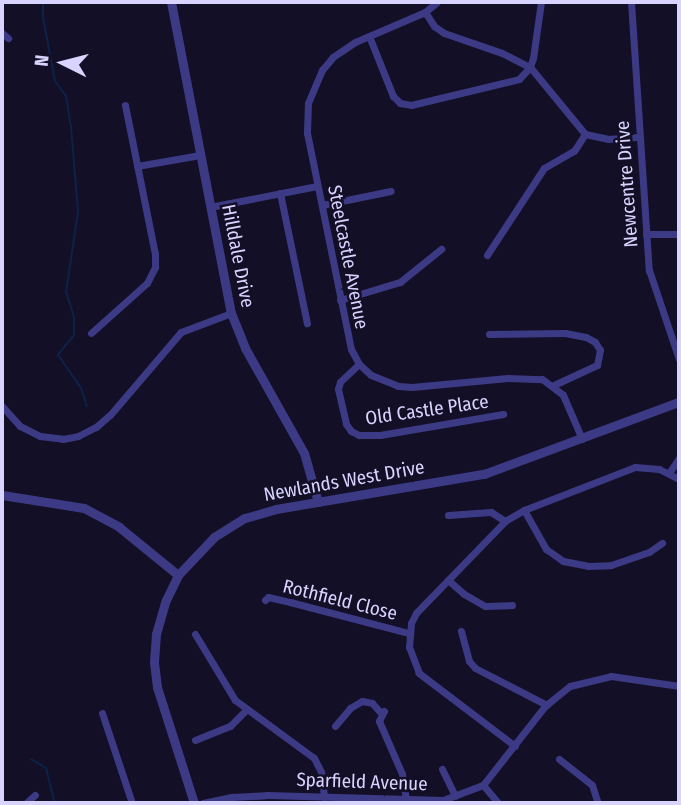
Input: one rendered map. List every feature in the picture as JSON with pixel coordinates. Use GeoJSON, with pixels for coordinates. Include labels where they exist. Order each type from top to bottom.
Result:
{"type":"FeatureCollection","features":[{"type":"Feature","properties":{"kind":"street","name":"Hilldale Drive"},"geometry":{"type":"LineString","coordinates":[[171,2],[231,313],[245,348],[303,453],[318,502]]}},
{"type":"Feature","properties":{"kind":"street","name":"Steelcastle Avenue"},"geometry":{"type":"LineString","coordinates":[[359,364],[351,349],[307,133],[312,89],[333,57],[369,36],[425,12],[437,2]]}},
{"type":"Feature","properties":{"kind":"street"},"geometry":{"type":"LineString","coordinates":[[369,36],[393,96],[405,105],[507,84],[519,79],[530,67],[541,2]]}},
{"type":"Feature","properties":{"kind":"street","name":"Newcentre Drive"},"geometry":{"type":"LineString","coordinates":[[631,2],[649,270],[679,359]]}},
{"type":"Feature","properties":{"kind":"street"},"geometry":{"type":"LineString","coordinates":[[425,12],[433,26],[444,33],[502,52],[530,67],[585,134],[608,139],[639,137]]}},
{"type":"Feature","properties":{"kind":"street"},"geometry":{"type":"LineString","coordinates":[[91,333],[147,283],[155,267],[155,254],[125,105]]}},
{"type":"Feature","properties":{"kind":"street"},"geometry":{"type":"LineString","coordinates":[[486,255],[544,168],[574,151],[585,134]]}},
{"type":"Feature","properties":{"kind":"street"},"geometry":{"type":"LineString","coordinates":[[138,166],[200,155]]}},
{"type":"Feature","properties":{"kind":"street"},"geometry":{"type":"LineString","coordinates":[[210,207],[317,186]]}},
{"type":"Feature","properties":{"kind":"street"},"geometry":{"type":"LineString","coordinates":[[322,205],[391,191]]}},
{"type":"Feature","properties":{"kind":"street"},"geometry":{"type":"LineString","coordinates":[[280,193],[307,323]]}},
{"type":"Feature","properties":{"kind":"street"},"geometry":{"type":"LineString","coordinates":[[646,234],[679,234]]}},
{"type":"Feature","properties":{"kind":"street"},"geometry":{"type":"LineString","coordinates":[[340,300],[400,282],[441,249]]}},
{"type":"Feature","properties":{"kind":"street"},"geometry":{"type":"LineString","coordinates":[[2,406],[28,431],[52,438],[78,436],[96,427],[110,415],[181,332],[231,313]]}},
{"type":"Feature","properties":{"kind":"street"},"geometry":{"type":"LineString","coordinates":[[488,334],[565,333],[586,337],[595,342],[601,356],[597,365],[554,385]]}},
{"type":"Feature","properties":{"kind":"street"},"geometry":{"type":"LineString","coordinates":[[359,364],[382,382],[398,386],[529,377],[542,379],[554,385],[567,402],[582,439]]}},
{"type":"Feature","properties":{"kind":"street","name":"Old Castle Place"},"geometry":{"type":"LineString","coordinates":[[359,364],[340,382],[338,389],[346,424],[360,436],[503,414]]}},
{"type":"Feature","properties":{"kind":"street","name":"Newlands West Drive"},"geometry":{"type":"LineString","coordinates":[[194,803],[161,704],[154,662],[159,619],[178,575],[214,537],[245,518],[318,502],[465,479],[679,402]]}},
{"type":"Feature","properties":{"kind":"street"},"geometry":{"type":"LineString","coordinates":[[669,472],[679,458]]}},
{"type":"Feature","properties":{"kind":"street"},"geometry":{"type":"LineString","coordinates":[[515,746],[426,680],[411,656],[408,633],[416,613],[505,521],[524,510],[627,468],[649,467],[669,472],[679,480]]}},
{"type":"Feature","properties":{"kind":"street"},"geometry":{"type":"LineString","coordinates":[[2,495],[84,509],[119,527],[178,575]]}},
{"type":"Feature","properties":{"kind":"street"},"geometry":{"type":"LineString","coordinates":[[524,510],[546,549],[563,561],[588,566],[611,565],[649,552],[663,543]]}},
{"type":"Feature","properties":{"kind":"street"},"geometry":{"type":"LineString","coordinates":[[448,515],[491,512],[505,521]]}},
{"type":"Feature","properties":{"kind":"street"},"geometry":{"type":"LineString","coordinates":[[448,580],[464,594],[485,606],[512,605]]}},
{"type":"Feature","properties":{"kind":"street","name":"Rothfield Close"},"geometry":{"type":"LineString","coordinates":[[265,600],[268,597],[408,633]]}},
{"type":"Feature","properties":{"kind":"street"},"geometry":{"type":"LineString","coordinates":[[461,631],[469,661],[475,668],[547,705]]}},
{"type":"Feature","properties":{"kind":"street"},"geometry":{"type":"LineString","coordinates":[[195,634],[230,695],[314,758],[321,772],[324,797]]}},
{"type":"Feature","properties":{"kind":"street","name":"Sparfield Avenue"},"geometry":{"type":"LineString","coordinates":[[204,803],[324,797],[443,800],[483,785],[547,705],[570,686],[597,677],[679,686]]}},
{"type":"Feature","properties":{"kind":"street"},"geometry":{"type":"LineString","coordinates":[[335,726],[350,708],[362,701],[372,703],[382,712],[379,721],[402,774],[406,799]]}},
{"type":"Feature","properties":{"kind":"street"},"geometry":{"type":"LineString","coordinates":[[195,740],[230,726],[247,709]]}},
{"type":"Feature","properties":{"kind":"street"},"geometry":{"type":"LineString","coordinates":[[102,713],[132,803]]}},
{"type":"Feature","properties":{"kind":"street"},"geometry":{"type":"LineString","coordinates":[[559,759],[592,785],[598,803]]}},
{"type":"Feature","properties":{"kind":"street"},"geometry":{"type":"LineString","coordinates":[[442,769],[455,796]]}},
{"type":"Feature","properties":{"kind":"street"},"geometry":{"type":"LineString","coordinates":[[483,785],[498,803]]}},
{"type":"Feature","properties":{"kind":"street"},"geometry":{"type":"LineString","coordinates":[[26,803],[35,795]]}},
{"type":"Feature","properties":{"kind":"waterway"},"geometry":{"type":"LineString","coordinates":[[43,2],[43,17],[55,81],[66,96],[78,212],[66,292],[74,316],[74,335],[58,355],[81,388],[87,406]]}},
{"type":"Feature","properties":{"kind":"waterway"},"geometry":{"type":"LineString","coordinates":[[31,759],[46,768],[55,803]]}}]}
